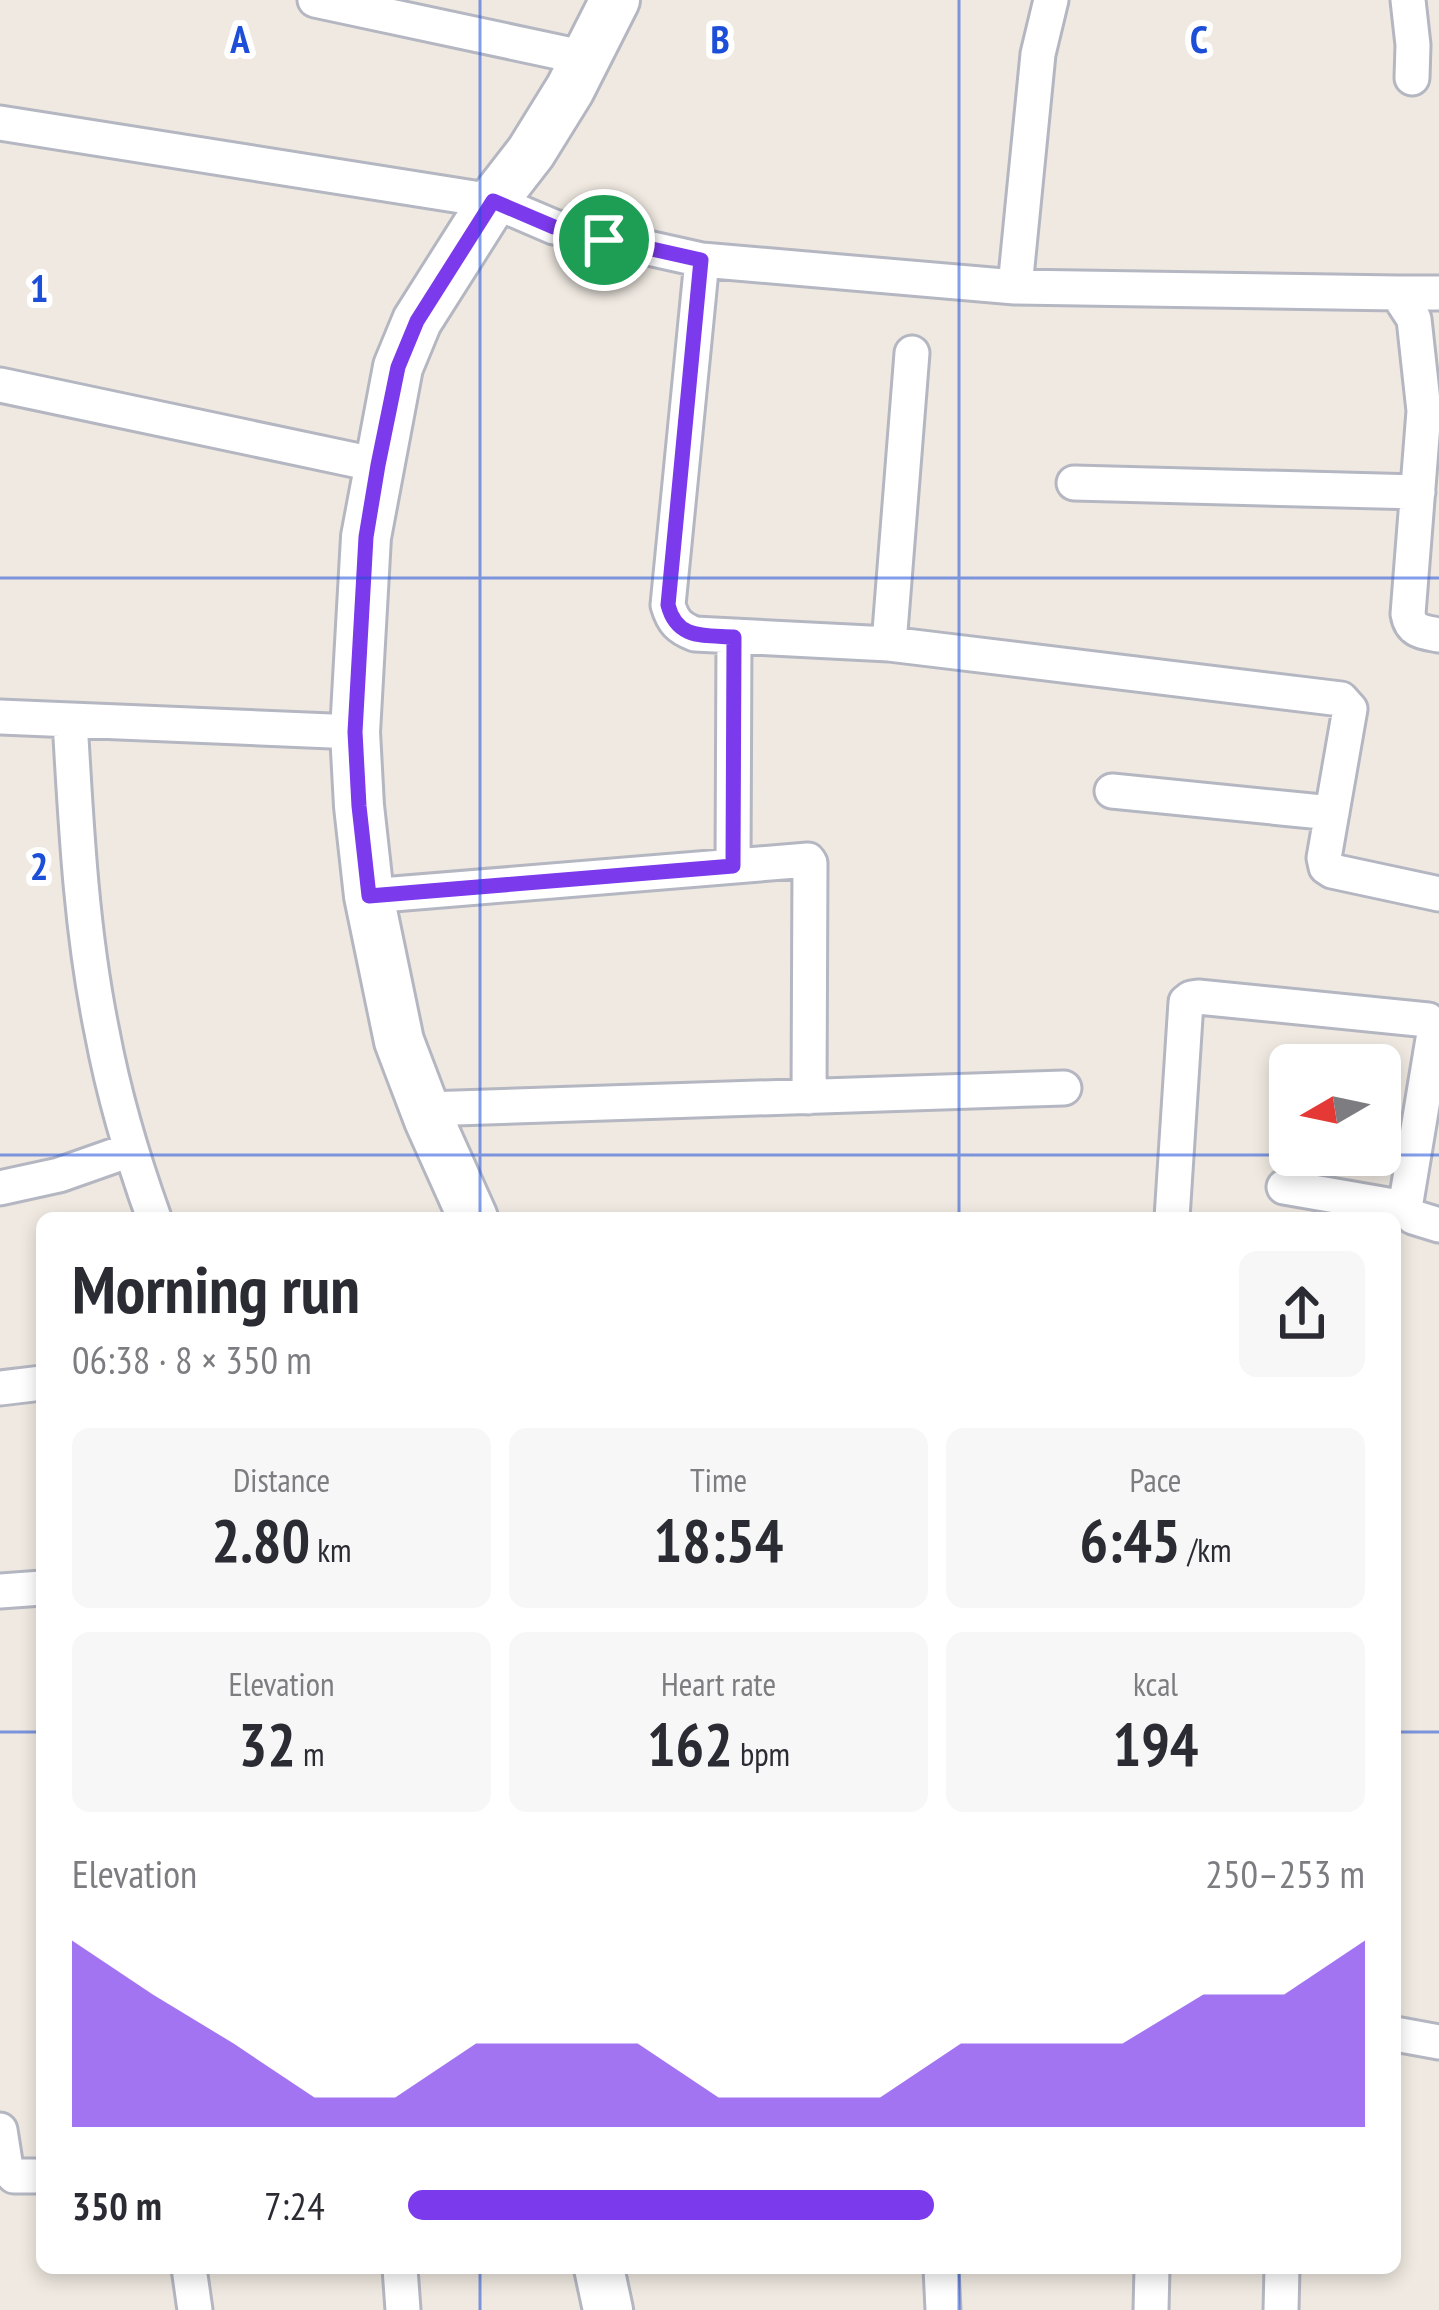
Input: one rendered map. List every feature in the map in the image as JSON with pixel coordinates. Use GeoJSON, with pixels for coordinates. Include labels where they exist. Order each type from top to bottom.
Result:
{"type":"FeatureCollection","features":[{"type":"Feature","properties":{"kind":"street"},"geometry":{"type":"LineString","coordinates":[[315,0],[586,58]]}},
{"type":"Feature","properties":{"kind":"street"},"geometry":{"type":"LineString","coordinates":[[470,1212],[399,1041],[369,896],[355,732],[366,537],[398,367],[417,321],[530,152],[615,0]]}},
{"type":"Feature","properties":{"kind":"street"},"geometry":{"type":"LineString","coordinates":[[1015,287],[1037,54],[1051,0]]}},
{"type":"Feature","properties":{"kind":"street"},"geometry":{"type":"LineString","coordinates":[[1408,0],[1412,78]]}},
{"type":"Feature","properties":{"kind":"street"},"geometry":{"type":"LineString","coordinates":[[0,123],[493,201],[554,227],[701,260],[1015,287],[1439,293]]}},
{"type":"Feature","properties":{"kind":"street"},"geometry":{"type":"LineString","coordinates":[[701,260],[668,605],[680,628],[734,637],[889,644],[1342,699],[1350,709],[1326,867],[1439,894]]}},
{"type":"Feature","properties":{"kind":"street"},"geometry":{"type":"LineString","coordinates":[[1397,293],[1414,319],[1424,411],[1410,622],[1416,630],[1439,635]]}},
{"type":"Feature","properties":{"kind":"street"},"geometry":{"type":"LineString","coordinates":[[889,644],[912,353]]}},
{"type":"Feature","properties":{"kind":"street"},"geometry":{"type":"LineString","coordinates":[[0,385],[378,465]]}},
{"type":"Feature","properties":{"kind":"street"},"geometry":{"type":"LineString","coordinates":[[1074,483],[1418,492]]}},
{"type":"Feature","properties":{"kind":"street"},"geometry":{"type":"LineString","coordinates":[[733,866],[734,637]]}},
{"type":"Feature","properties":{"kind":"street"},"geometry":{"type":"LineString","coordinates":[[0,718],[355,732]]}},
{"type":"Feature","properties":{"kind":"street"},"geometry":{"type":"LineString","coordinates":[[70,720],[78,851],[100,1027],[130,1150],[152,1212]]}},
{"type":"Feature","properties":{"kind":"street"},"geometry":{"type":"LineString","coordinates":[[1112,791],[1332,813]]}},
{"type":"Feature","properties":{"kind":"street"},"geometry":{"type":"LineString","coordinates":[[369,896],[808,860],[808,1097]]}},
{"type":"Feature","properties":{"kind":"street"},"geometry":{"type":"LineString","coordinates":[[1172,1212],[1186,1002],[1198,997],[1433,1024],[1405,1208]]}},
{"type":"Feature","properties":{"kind":"street"},"geometry":{"type":"LineString","coordinates":[[425,1109],[1064,1088]]}},
{"type":"Feature","properties":{"kind":"street"},"geometry":{"type":"LineString","coordinates":[[0,1188],[59,1175],[130,1150]]}},
{"type":"Feature","properties":{"kind":"street"},"geometry":{"type":"LineString","coordinates":[[1284,1187],[1405,1208],[1439,1225]]}},
{"type":"Feature","properties":{"kind":"street"},"geometry":{"type":"LineString","coordinates":[[0,1388],[36,1384]]}},
{"type":"Feature","properties":{"kind":"street"},"geometry":{"type":"LineString","coordinates":[[0,1592],[36,1589]]}},
{"type":"Feature","properties":{"kind":"street"},"geometry":{"type":"LineString","coordinates":[[1401,2035],[1439,2042]]}},
{"type":"Feature","properties":{"kind":"street"},"geometry":{"type":"LineString","coordinates":[[0,2130],[6,2168],[14,2176],[36,2176]]}},
{"type":"Feature","properties":{"kind":"street"},"geometry":{"type":"LineString","coordinates":[[191,2274],[195,2310]]}},
{"type":"Feature","properties":{"kind":"street"},"geometry":{"type":"LineString","coordinates":[[400,2274],[403,2310]]}},
{"type":"Feature","properties":{"kind":"street"},"geometry":{"type":"LineString","coordinates":[[600,2274],[608,2310]]}},
{"type":"Feature","properties":{"kind":"street"},"geometry":{"type":"LineString","coordinates":[[941,2274],[943,2310]]}},
{"type":"Feature","properties":{"kind":"street"},"geometry":{"type":"LineString","coordinates":[[1151,2310],[1152,2274]]}},
{"type":"Feature","properties":{"kind":"street"},"geometry":{"type":"LineString","coordinates":[[1281,2310],[1282,2274]]}},
{"type":"Feature","properties":{"kind":"route"},"geometry":{"type":"LineString","coordinates":[[493,201],[554,227],[604,240],[701,260],[668,605],[680,628],[734,637],[733,866],[369,896],[355,732],[358,639],[366,537],[398,367],[417,321],[493,201]]}}]}
